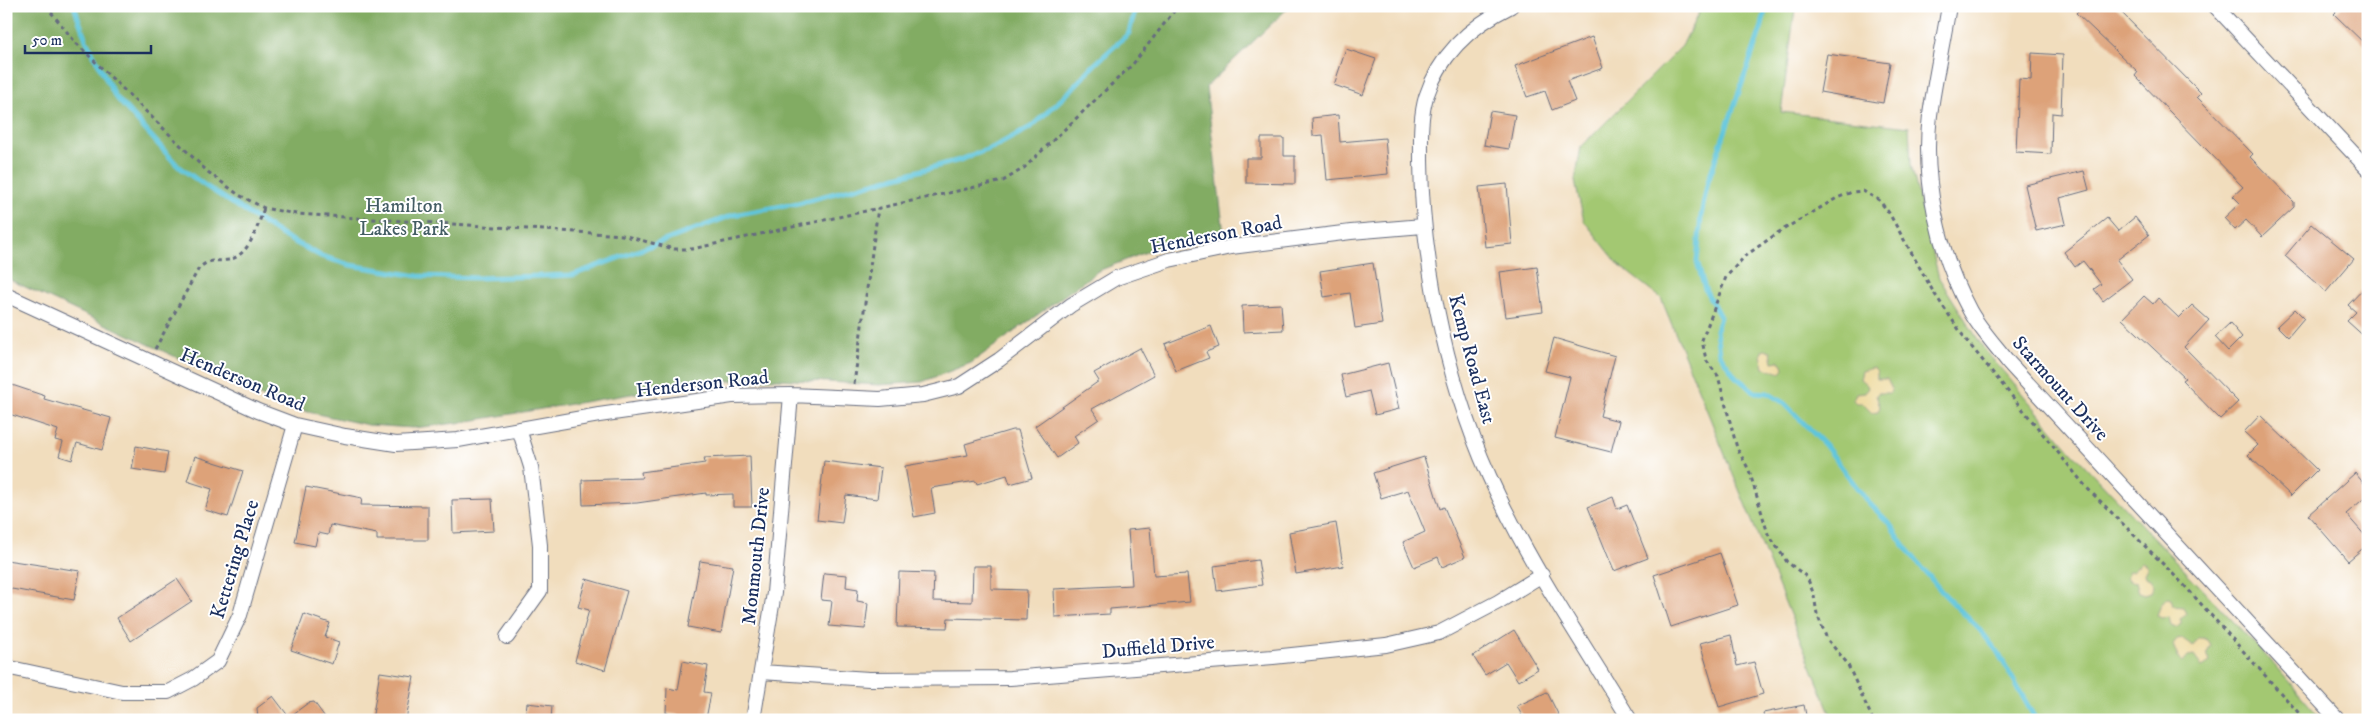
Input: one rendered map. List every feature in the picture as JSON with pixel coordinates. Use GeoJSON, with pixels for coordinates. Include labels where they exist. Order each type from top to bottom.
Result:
{"type":"FeatureCollection","features":[{"type":"Feature","properties":{"kind":"street","name":"Kemp Road East"},"geometry":{"type":"LineString","coordinates":[[1511,6],[1483,20],[1458,42],[1445,58],[1426,98],[1421,124],[1424,226],[1441,323],[1467,423],[1498,495],[1542,575],[1630,720]]}},
{"type":"Feature","properties":{"kind":"street","name":"Starmount Drive"},"geometry":{"type":"LineString","coordinates":[[1949,6],[1930,116],[1928,164],[1934,211],[1947,256],[1970,311],[2009,363],[2338,720]]}},
{"type":"Feature","properties":{"kind":"street"},"geometry":{"type":"LineString","coordinates":[[2215,6],[2368,169]]}},
{"type":"Feature","properties":{"kind":"street","name":"Henderson Road"},"geometry":{"type":"LineString","coordinates":[[6,295],[258,411],[296,425],[345,436],[396,444],[458,440],[732,396],[790,395],[880,400],[923,395],[959,386],[999,360],[1072,305],[1116,278],[1168,260],[1231,247],[1351,232],[1424,226]]}},
{"type":"Feature","properties":{"kind":"street","name":"Monmouth Drive"},"geometry":{"type":"LineString","coordinates":[[753,720],[774,593],[790,395]]}},
{"type":"Feature","properties":{"kind":"street","name":"Kettering Place"},"geometry":{"type":"LineString","coordinates":[[6,667],[122,692],[168,692],[193,679],[218,661],[240,615],[296,425]]}},
{"type":"Feature","properties":{"kind":"street"},"geometry":{"type":"LineString","coordinates":[[507,637],[540,591],[540,545],[531,468],[519,429]]}},
{"type":"Feature","properties":{"kind":"street","name":"Duffield Drive"},"geometry":{"type":"LineString","coordinates":[[761,672],[869,679],[1010,678],[1273,657],[1386,645],[1439,633],[1498,602],[1542,575]]}},
{"type":"Feature","properties":{"kind":"path"},"geometry":{"type":"LineString","coordinates":[[46,6],[85,51],[208,172],[239,195],[264,208],[296,214],[622,236],[674,249],[692,249],[1003,181],[1024,168],[1133,64],[1178,6]]}},
{"type":"Feature","properties":{"kind":"path"},"geometry":{"type":"LineString","coordinates":[[1873,720],[1847,663],[1827,639],[1817,614],[1814,595],[1807,578],[1787,562],[1768,534],[1749,470],[1737,448],[1718,376],[1706,360],[1702,340],[1726,277],[1746,256],[1779,232],[1837,198],[1852,192],[1862,191],[1879,200],[1889,212],[1934,293],[1966,340],[2087,488],[2184,585],[2305,720]]}},
{"type":"Feature","properties":{"kind":"path"},"geometry":{"type":"LineString","coordinates":[[148,361],[199,268],[208,261],[230,260],[244,252],[264,208]]}},
{"type":"Feature","properties":{"kind":"path"},"geometry":{"type":"LineString","coordinates":[[852,398],[878,208]]}},
{"type":"Feature","properties":{"kind":"green space","name":"Hamilton Lakes Park"},"geometry":{"type":"Polygon","coordinates":[[[6,6],[1290,6],[1206,87],[1224,234],[1164,245],[1098,271],[971,363],[922,382],[879,385],[778,379],[704,382],[457,423],[413,428],[368,425],[308,412],[264,398],[6,278],[6,6]]]}},
{"type":"Feature","properties":{"kind":"green space"},"geometry":{"type":"Polygon","coordinates":[[[1702,6],[1785,6],[1795,9],[1781,112],[1909,127],[1911,165],[1939,278],[1984,349],[2071,451],[2270,660],[2322,720],[1833,720],[1661,298],[1620,266],[1584,221],[1575,181],[1581,147],[1682,46],[1702,6]]]}},
{"type":"Feature","properties":{"kind":"sand"},"geometry":{"type":"Polygon","coordinates":[[[1762,351],[1771,351],[1773,362],[1778,361],[1783,364],[1784,369],[1781,373],[1764,368],[1761,355],[1762,351]]]}},
{"type":"Feature","properties":{"kind":"sand"},"geometry":{"type":"Polygon","coordinates":[[[1873,368],[1877,372],[1877,379],[1887,379],[1892,389],[1890,393],[1878,393],[1876,395],[1880,407],[1878,412],[1872,413],[1862,403],[1856,403],[1853,400],[1856,393],[1865,392],[1868,388],[1860,379],[1862,371],[1873,368]]]}},
{"type":"Feature","properties":{"kind":"sand"},"geometry":{"type":"Polygon","coordinates":[[[2142,562],[2148,566],[2144,574],[2145,577],[2150,579],[2154,585],[2151,592],[2145,594],[2139,592],[2136,582],[2129,581],[2126,577],[2129,571],[2132,571],[2142,562]]]}},
{"type":"Feature","properties":{"kind":"sand"},"geometry":{"type":"Polygon","coordinates":[[[2167,598],[2171,599],[2173,606],[2184,607],[2187,614],[2181,619],[2181,624],[2176,628],[2171,626],[2169,617],[2161,618],[2157,615],[2161,605],[2167,598]]]}},
{"type":"Feature","properties":{"kind":"sand"},"geometry":{"type":"Polygon","coordinates":[[[2183,639],[2193,646],[2198,639],[2208,640],[2211,645],[2207,653],[2210,662],[2202,667],[2194,656],[2188,657],[2183,663],[2179,660],[2173,645],[2177,640],[2183,639]]]}},
{"type":"Feature","properties":{"kind":"building"},"geometry":{"type":"Polygon","coordinates":[[[2083,6],[2115,6],[2201,93],[2197,97],[2253,154],[2250,157],[2294,202],[2294,207],[2262,237],[2246,220],[2235,230],[2224,218],[2240,203],[2233,196],[2243,187],[2135,76],[2138,72],[2076,13],[2083,6]]]}},
{"type":"Feature","properties":{"kind":"building"},"geometry":{"type":"Polygon","coordinates":[[[2342,6],[2368,6],[2368,47],[2334,14],[2342,6]]]}},
{"type":"Feature","properties":{"kind":"building"},"geometry":{"type":"Polygon","coordinates":[[[1592,37],[1603,68],[1567,81],[1575,101],[1552,110],[1545,91],[1527,97],[1515,66],[1592,37]]]}},
{"type":"Feature","properties":{"kind":"building"},"geometry":{"type":"Polygon","coordinates":[[[1346,49],[1376,59],[1363,95],[1334,85],[1346,49]]]}},
{"type":"Feature","properties":{"kind":"building"},"geometry":{"type":"Polygon","coordinates":[[[2032,53],[2063,55],[2061,114],[2052,113],[2051,154],[2016,152],[2019,79],[2031,80],[2032,53]]]}},
{"type":"Feature","properties":{"kind":"building"},"geometry":{"type":"Polygon","coordinates":[[[1827,54],[1890,63],[1883,103],[1820,92],[1827,54]]]}},
{"type":"Feature","properties":{"kind":"building"},"geometry":{"type":"Polygon","coordinates":[[[1490,111],[1515,115],[1509,149],[1484,145],[1490,111]]]}},
{"type":"Feature","properties":{"kind":"building"},"geometry":{"type":"Polygon","coordinates":[[[1338,115],[1340,142],[1385,138],[1388,174],[1327,180],[1323,135],[1313,136],[1312,118],[1338,115]]]}},
{"type":"Feature","properties":{"kind":"building"},"geometry":{"type":"Polygon","coordinates":[[[1261,138],[1284,138],[1284,156],[1295,156],[1295,184],[1246,183],[1246,158],[1261,158],[1261,138]]]}},
{"type":"Feature","properties":{"kind":"building"},"geometry":{"type":"Polygon","coordinates":[[[2084,171],[2089,190],[2060,198],[2066,224],[2036,231],[2025,185],[2084,171]]]}},
{"type":"Feature","properties":{"kind":"building"},"geometry":{"type":"Polygon","coordinates":[[[1507,184],[1512,244],[1485,247],[1479,187],[1507,184]]]}},
{"type":"Feature","properties":{"kind":"building"},"geometry":{"type":"Polygon","coordinates":[[[2135,217],[2149,235],[2117,260],[2132,279],[2103,301],[2094,289],[2101,284],[2083,261],[2075,267],[2064,252],[2107,218],[2118,231],[2135,217]]]}},
{"type":"Feature","properties":{"kind":"building"},"geometry":{"type":"Polygon","coordinates":[[[2312,224],[2354,259],[2326,292],[2285,256],[2312,224]]]}},
{"type":"Feature","properties":{"kind":"building"},"geometry":{"type":"Polygon","coordinates":[[[1373,263],[1382,324],[1355,328],[1350,293],[1324,297],[1320,271],[1373,263]]]}},
{"type":"Feature","properties":{"kind":"building"},"geometry":{"type":"Polygon","coordinates":[[[1537,267],[1543,312],[1506,317],[1500,272],[1537,267]]]}},
{"type":"Feature","properties":{"kind":"building"},"geometry":{"type":"Polygon","coordinates":[[[2368,284],[2368,340],[2347,321],[2356,312],[2348,305],[2368,284]]]}},
{"type":"Feature","properties":{"kind":"building"},"geometry":{"type":"Polygon","coordinates":[[[2144,296],[2153,304],[2158,298],[2179,318],[2192,305],[2209,320],[2184,347],[2238,402],[2220,419],[2182,380],[2185,378],[2122,319],[2144,296]]]}},
{"type":"Feature","properties":{"kind":"building"},"geometry":{"type":"Polygon","coordinates":[[[1281,304],[1283,330],[1243,332],[1242,306],[1281,304]]]}},
{"type":"Feature","properties":{"kind":"building"},"geometry":{"type":"Polygon","coordinates":[[[2295,309],[2304,318],[2288,337],[2277,326],[2295,309]]]}},
{"type":"Feature","properties":{"kind":"building"},"geometry":{"type":"Polygon","coordinates":[[[2230,323],[2242,337],[2228,351],[2215,337],[2230,323]]]}},
{"type":"Feature","properties":{"kind":"building"},"geometry":{"type":"Polygon","coordinates":[[[1211,326],[1219,347],[1206,352],[1209,358],[1176,371],[1165,344],[1211,326]]]}},
{"type":"Feature","properties":{"kind":"building"},"geometry":{"type":"Polygon","coordinates":[[[1554,338],[1615,356],[1600,416],[1619,421],[1611,452],[1555,438],[1570,377],[1545,371],[1554,338]]]}},
{"type":"Feature","properties":{"kind":"building"},"geometry":{"type":"Polygon","coordinates":[[[1140,348],[1154,375],[1092,409],[1099,419],[1074,436],[1078,443],[1057,458],[1035,426],[1099,381],[1094,373],[1140,348]]]}},
{"type":"Feature","properties":{"kind":"building"},"geometry":{"type":"Polygon","coordinates":[[[1388,363],[1399,409],[1375,415],[1369,391],[1346,397],[1341,375],[1388,363]]]}},
{"type":"Feature","properties":{"kind":"building"},"geometry":{"type":"Polygon","coordinates":[[[6,383],[45,396],[44,399],[111,418],[102,450],[77,443],[72,460],[59,456],[63,442],[55,440],[58,430],[6,413],[6,383]]]}},
{"type":"Feature","properties":{"kind":"building"},"geometry":{"type":"Polygon","coordinates":[[[2260,415],[2317,470],[2291,496],[2248,455],[2258,445],[2244,432],[2260,415]]]}},
{"type":"Feature","properties":{"kind":"building"},"geometry":{"type":"Polygon","coordinates":[[[1012,430],[1018,430],[1032,478],[1010,484],[1007,475],[977,484],[976,481],[931,488],[935,513],[914,517],[905,466],[968,455],[965,444],[1012,430]]]}},
{"type":"Feature","properties":{"kind":"building"},"geometry":{"type":"Polygon","coordinates":[[[136,446],[168,452],[164,474],[132,469],[136,446]]]}},
{"type":"Feature","properties":{"kind":"building"},"geometry":{"type":"Polygon","coordinates":[[[195,456],[243,471],[228,517],[205,510],[212,489],[187,481],[195,456]]]}},
{"type":"Feature","properties":{"kind":"building"},"geometry":{"type":"Polygon","coordinates":[[[750,456],[752,507],[733,507],[733,494],[706,495],[706,493],[637,503],[583,505],[582,480],[642,478],[641,472],[705,463],[704,458],[750,456]]]}},
{"type":"Feature","properties":{"kind":"building"},"geometry":{"type":"Polygon","coordinates":[[[1424,457],[1440,509],[1444,507],[1465,557],[1442,567],[1438,557],[1414,567],[1403,542],[1425,532],[1408,490],[1381,498],[1373,473],[1424,457]]]}},
{"type":"Feature","properties":{"kind":"building"},"geometry":{"type":"Polygon","coordinates":[[[824,461],[881,468],[877,499],[846,495],[842,523],[817,520],[824,461]]]}},
{"type":"Feature","properties":{"kind":"building"},"geometry":{"type":"Polygon","coordinates":[[[2355,473],[2368,488],[2368,495],[2346,514],[2368,539],[2368,544],[2348,561],[2308,515],[2355,473]]]}},
{"type":"Feature","properties":{"kind":"building"},"geometry":{"type":"Polygon","coordinates":[[[306,487],[362,498],[361,505],[428,506],[428,540],[377,540],[377,534],[330,525],[328,535],[318,533],[315,546],[295,542],[306,487]]]}},
{"type":"Feature","properties":{"kind":"building"},"geometry":{"type":"Polygon","coordinates":[[[1613,497],[1617,509],[1627,505],[1648,558],[1614,571],[1588,507],[1613,497]]]}},
{"type":"Feature","properties":{"kind":"building"},"geometry":{"type":"Polygon","coordinates":[[[492,499],[494,531],[453,533],[452,500],[492,499]]]}},
{"type":"Feature","properties":{"kind":"building"},"geometry":{"type":"Polygon","coordinates":[[[1336,523],[1343,566],[1296,574],[1289,532],[1336,523]]]}},
{"type":"Feature","properties":{"kind":"building"},"geometry":{"type":"Polygon","coordinates":[[[1150,528],[1154,576],[1187,574],[1190,602],[1110,609],[1110,614],[1055,617],[1054,589],[1132,585],[1128,530],[1150,528]]]}},
{"type":"Feature","properties":{"kind":"building"},"geometry":{"type":"Polygon","coordinates":[[[1720,553],[1738,605],[1671,627],[1654,575],[1720,553]]]}},
{"type":"Feature","properties":{"kind":"building"},"geometry":{"type":"Polygon","coordinates":[[[6,560],[80,571],[74,600],[6,588],[6,560]]]}},
{"type":"Feature","properties":{"kind":"building"},"geometry":{"type":"Polygon","coordinates":[[[1258,560],[1262,585],[1217,591],[1214,566],[1258,560]]]}},
{"type":"Feature","properties":{"kind":"building"},"geometry":{"type":"Polygon","coordinates":[[[700,561],[733,566],[721,633],[688,627],[700,561]]]}},
{"type":"Feature","properties":{"kind":"building"},"geometry":{"type":"Polygon","coordinates":[[[973,566],[991,566],[991,589],[1027,590],[1026,620],[948,618],[947,628],[897,627],[899,572],[934,573],[933,601],[972,602],[973,566]]]}},
{"type":"Feature","properties":{"kind":"building"},"geometry":{"type":"Polygon","coordinates":[[[824,573],[847,575],[846,587],[858,589],[857,601],[868,603],[865,629],[829,626],[832,601],[821,600],[824,573]]]}},
{"type":"Feature","properties":{"kind":"building"},"geometry":{"type":"Polygon","coordinates":[[[177,579],[192,601],[131,641],[117,618],[177,579]]]}},
{"type":"Feature","properties":{"kind":"building"},"geometry":{"type":"Polygon","coordinates":[[[586,579],[627,591],[605,670],[575,661],[589,610],[578,607],[586,579]]]}},
{"type":"Feature","properties":{"kind":"building"},"geometry":{"type":"Polygon","coordinates":[[[304,614],[330,623],[325,637],[339,642],[332,664],[291,650],[304,614]]]}},
{"type":"Feature","properties":{"kind":"building"},"geometry":{"type":"Polygon","coordinates":[[[1514,630],[1538,669],[1518,681],[1506,662],[1485,675],[1473,656],[1514,630]]]}},
{"type":"Feature","properties":{"kind":"building"},"geometry":{"type":"Polygon","coordinates":[[[1731,635],[1737,666],[1754,662],[1763,694],[1719,707],[1700,643],[1731,635]]]}},
{"type":"Feature","properties":{"kind":"building"},"geometry":{"type":"Polygon","coordinates":[[[683,661],[708,666],[704,692],[711,693],[706,719],[666,713],[667,688],[678,690],[683,661]]]}},
{"type":"Feature","properties":{"kind":"building"},"geometry":{"type":"Polygon","coordinates":[[[380,672],[414,677],[406,720],[372,720],[380,672]]]}},
{"type":"Feature","properties":{"kind":"building"},"geometry":{"type":"Polygon","coordinates":[[[1547,692],[1561,720],[1524,720],[1517,706],[1547,692]]]}},
{"type":"Feature","properties":{"kind":"building"},"geometry":{"type":"Polygon","coordinates":[[[273,696],[289,717],[308,703],[314,702],[327,720],[258,720],[257,708],[273,696]]]}},
{"type":"Feature","properties":{"kind":"building"},"geometry":{"type":"Polygon","coordinates":[[[527,703],[552,706],[551,720],[525,720],[527,703]]]}},
{"type":"Feature","properties":{"kind":"building"},"geometry":{"type":"Polygon","coordinates":[[[1804,705],[1807,720],[1764,720],[1763,713],[1804,705]]]}},
{"type":"Feature","properties":{"kind":"waterway"},"geometry":{"type":"LineString","coordinates":[[74,6],[86,40],[115,96],[177,165],[204,185],[285,237],[321,256],[350,265],[418,276],[477,278],[573,275],[733,215],[798,203],[960,160],[994,147],[1031,127],[1129,33],[1136,6]]}},
{"type":"Feature","properties":{"kind":"waterway"},"geometry":{"type":"LineString","coordinates":[[1766,6],[1762,26],[1708,181],[1701,216],[1697,262],[1705,289],[1720,317],[1716,330],[1719,353],[1736,377],[1755,392],[1768,393],[1784,403],[1825,445],[1867,501],[1889,523],[1906,548],[1942,592],[1979,629],[1997,651],[2036,720]]}}]}
